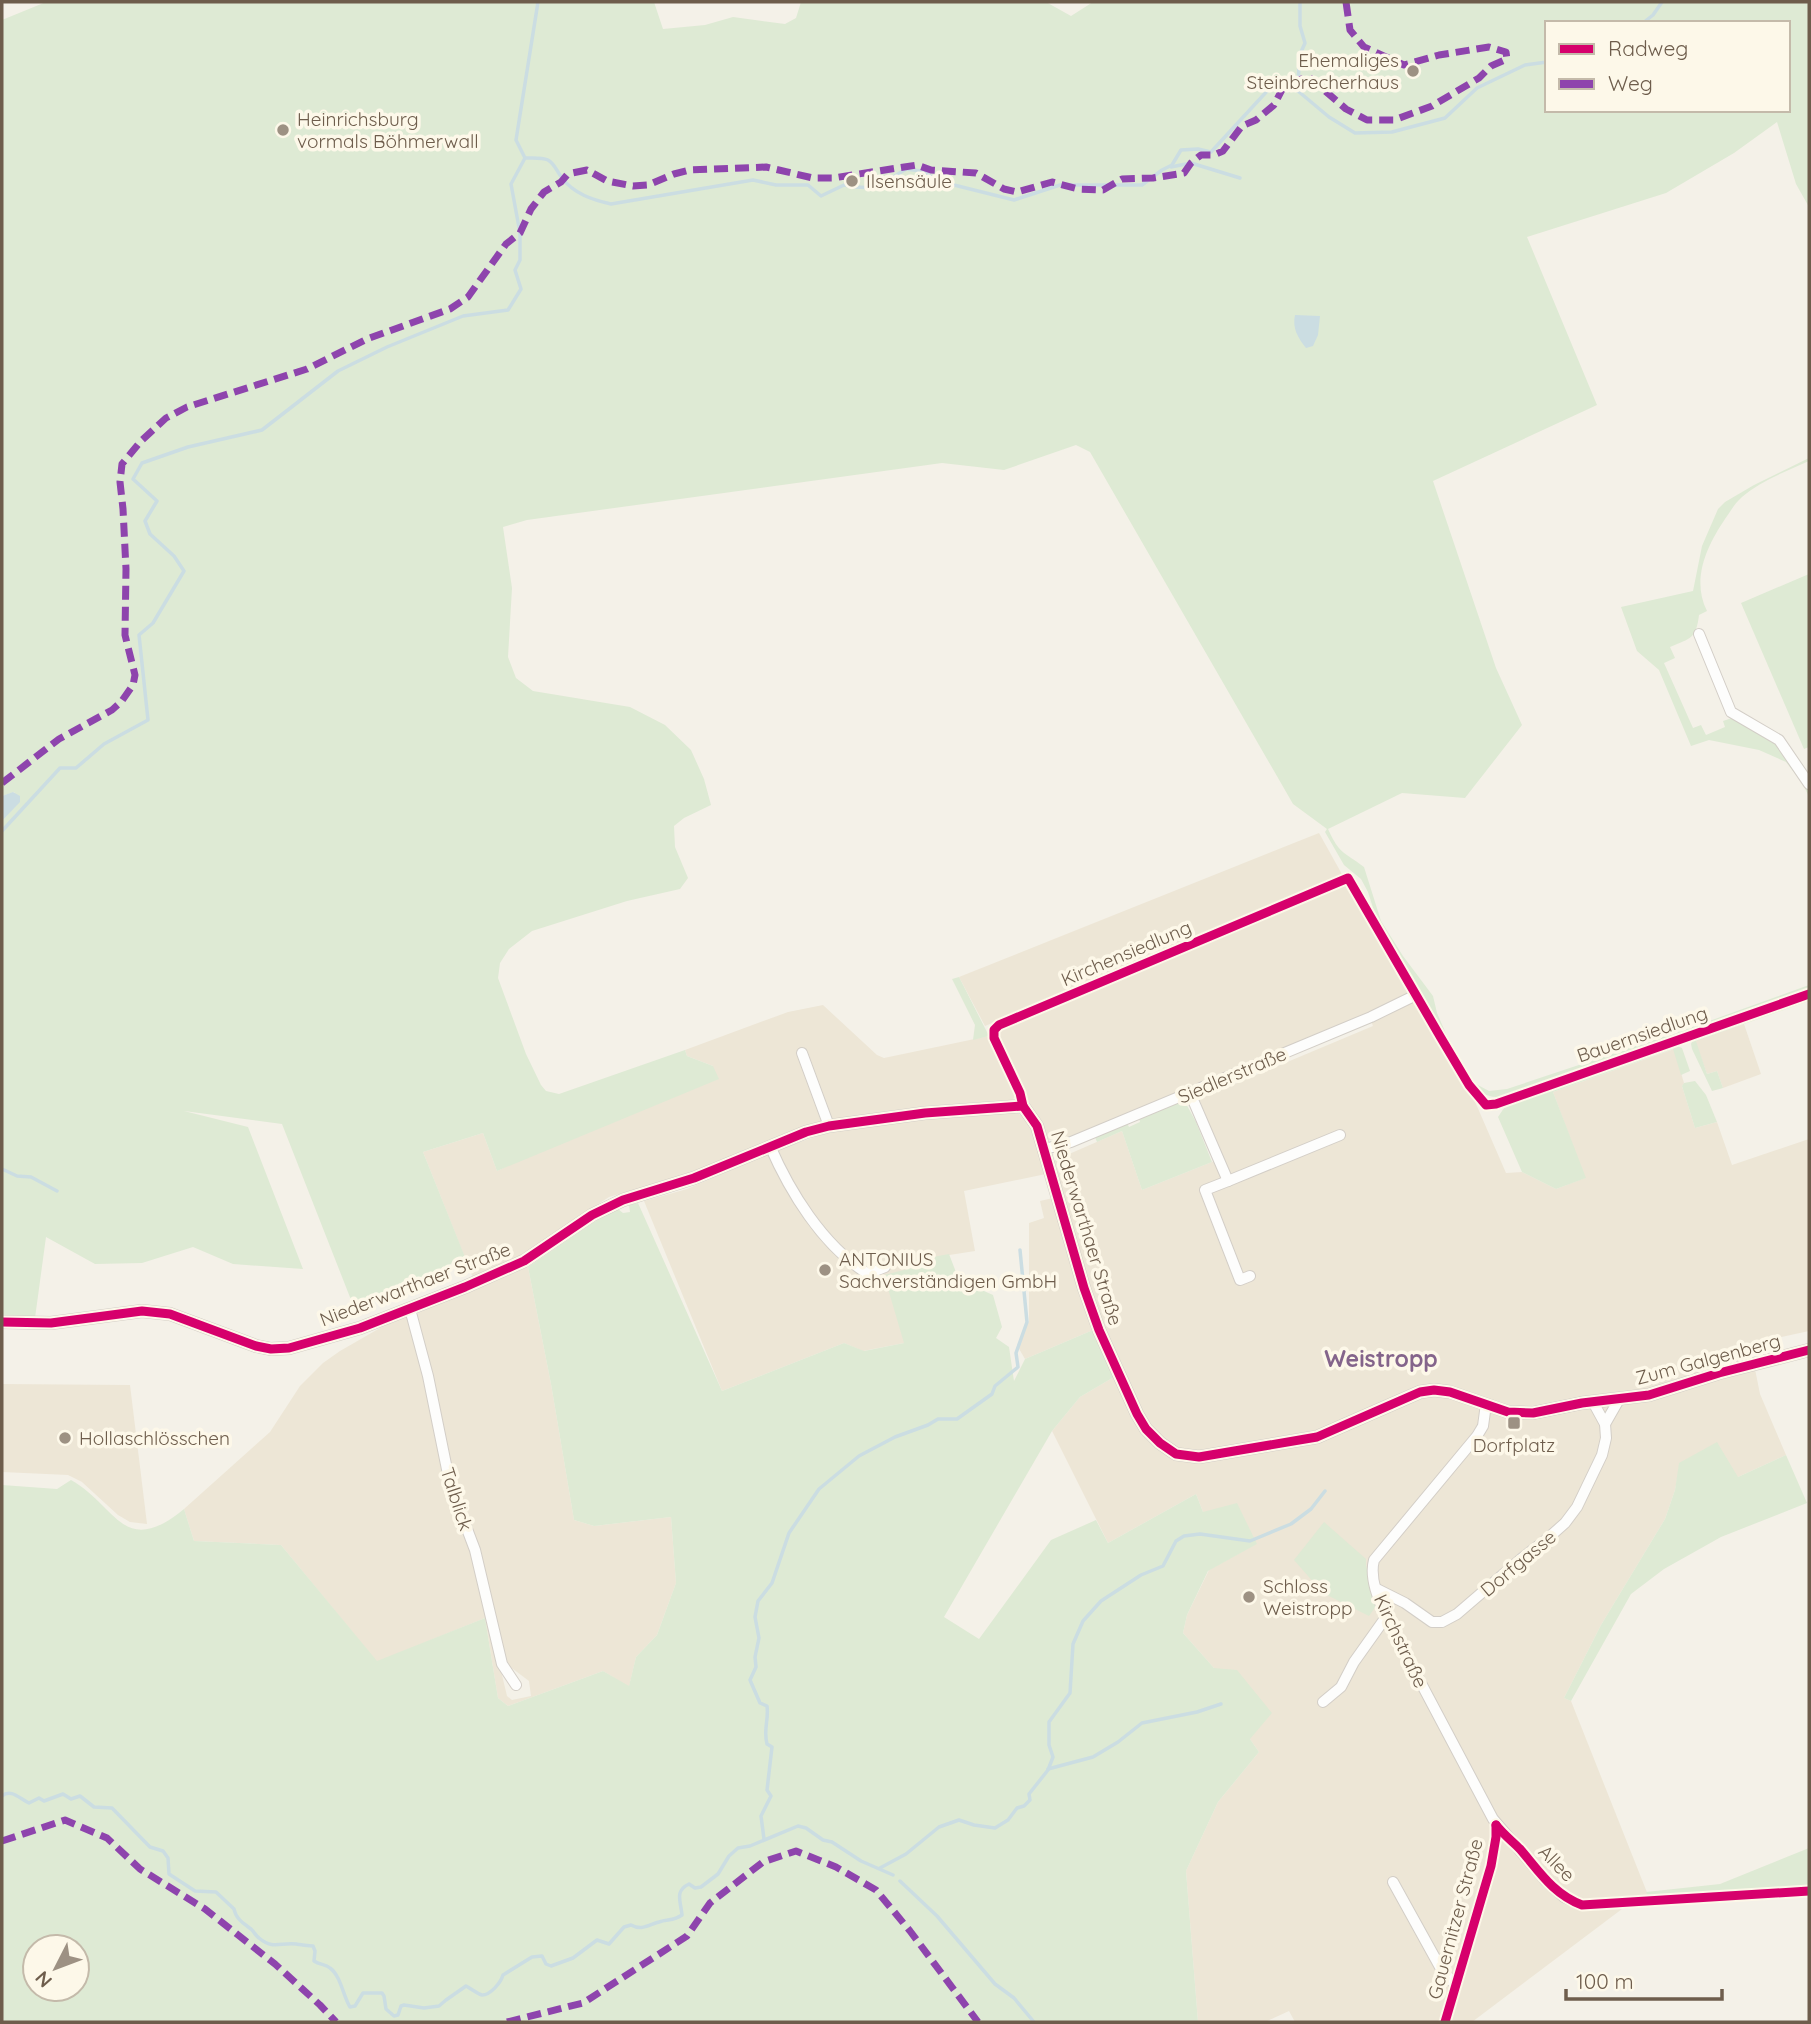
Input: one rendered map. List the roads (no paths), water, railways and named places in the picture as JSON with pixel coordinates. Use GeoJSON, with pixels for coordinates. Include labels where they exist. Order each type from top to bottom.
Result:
{"type":"FeatureCollection","features":[{"type":"Feature","properties":{"kind":"street"},"geometry":{"type":"LineString","coordinates":[[1699,635],[1731,712],[1779,740],[1809,784]]}},
{"type":"Feature","properties":{"kind":"street","name":"Kirchensiedlung"},"geometry":{"type":"LineString","coordinates":[[1023,1106],[1020,1093],[994,1038],[994,1030],[999,1025],[1348,878],[1416,995]]}},
{"type":"Feature","properties":{"kind":"street","name":"Bauernsiedlung"},"geometry":{"type":"LineString","coordinates":[[1416,995],[1469,1085],[1486,1105],[1496,1104],[1809,994]]}},
{"type":"Feature","properties":{"kind":"street","name":"Siedlerstraße"},"geometry":{"type":"LineString","coordinates":[[1045,1149],[1071,1142],[1190,1093],[1371,1017],[1416,995]]}},
{"type":"Feature","properties":{"kind":"street"},"geometry":{"type":"LineString","coordinates":[[802,1053],[829,1126]]}},
{"type":"Feature","properties":{"kind":"street"},"geometry":{"type":"LineString","coordinates":[[1190,1093],[1228,1181]]}},
{"type":"Feature","properties":{"kind":"street","name":"Niederwarthaer Straße"},"geometry":{"type":"LineString","coordinates":[[2,1322],[51,1323],[124,1312],[154,1312],[170,1314],[256,1346],[289,1348],[360,1328],[524,1261],[592,1215],[623,1200],[694,1178],[771,1146],[829,1126],[925,1112],[1023,1106],[1037,1126],[1045,1149],[1084,1288],[1099,1330],[1137,1415],[1160,1443],[1176,1454],[1199,1457],[1317,1437],[1420,1392],[1450,1392],[1486,1404]]}},
{"type":"Feature","properties":{"kind":"street"},"geometry":{"type":"LineString","coordinates":[[1250,1276],[1240,1280],[1205,1190],[1340,1135]]}},
{"type":"Feature","properties":{"kind":"street"},"geometry":{"type":"LineString","coordinates":[[771,1146],[787,1178],[820,1231],[865,1272],[870,1273],[885,1267]]}},
{"type":"Feature","properties":{"kind":"street","name":"Talblick"},"geometry":{"type":"LineString","coordinates":[[410,1308],[428,1376],[450,1484],[475,1550],[502,1664],[516,1685]]}},
{"type":"Feature","properties":{"kind":"street","name":"Zum Galgenberg"},"geometry":{"type":"LineString","coordinates":[[1486,1404],[1508,1412],[1533,1413],[1649,1395],[1729,1370],[1809,1350]]}},
{"type":"Feature","properties":{"kind":"street","name":"Dorfgasse"},"geometry":{"type":"LineString","coordinates":[[1377,1589],[1405,1603],[1432,1622],[1442,1622],[1457,1615],[1547,1539],[1571,1515],[1586,1492],[1602,1455],[1606,1438],[1605,1424],[1617,1404],[1616,1399]]}},
{"type":"Feature","properties":{"kind":"street"},"geometry":{"type":"LineString","coordinates":[[1593,1402],[1605,1424]]}},
{"type":"Feature","properties":{"kind":"street","name":"Kirchstraße"},"geometry":{"type":"LineString","coordinates":[[1486,1404],[1483,1426],[1374,1560],[1372,1567],[1386,1617],[1496,1825]]}},
{"type":"Feature","properties":{"kind":"street"},"geometry":{"type":"LineString","coordinates":[[1323,1702],[1340,1687],[1386,1617]]}},
{"type":"Feature","properties":{"kind":"street","name":"Allee"},"geometry":{"type":"LineString","coordinates":[[1496,1825],[1546,1881],[1573,1901],[1582,1905],[1645,1901]]}},
{"type":"Feature","properties":{"kind":"street","name":"Gauernitzer Straße"},"geometry":{"type":"LineString","coordinates":[[1445,2022],[1491,1866],[1496,1825]]}},
{"type":"Feature","properties":{"kind":"street"},"geometry":{"type":"LineString","coordinates":[[1393,1882],[1440,1966],[1455,1985]]}},
{"type":"Feature","properties":{"kind":"waterway"},"geometry":{"type":"LineString","coordinates":[[525,158],[516,140],[538,2]]}},
{"type":"Feature","properties":{"kind":"waterway"},"geometry":{"type":"LineString","coordinates":[[1300,2],[1300,26],[1305,43],[1301,52]]}},
{"type":"Feature","properties":{"kind":"waterway"},"geometry":{"type":"LineString","coordinates":[[1646,21],[1662,2]]}},
{"type":"Feature","properties":{"kind":"waterway"},"geometry":{"type":"LineString","coordinates":[[2,831],[60,768],[76,768],[104,744],[148,720],[139,635],[153,623],[184,571],[174,556],[150,534],[145,521],[157,501],[133,479],[142,463],[188,447],[262,430],[338,371],[387,347],[463,316],[508,310],[521,289],[515,270],[520,260],[520,233],[511,184],[525,158],[548,160],[572,188],[611,204],[753,180],[776,185],[808,185],[821,196],[844,185],[876,188],[906,169],[921,171],[942,182],[1014,200],[1060,185],[1142,185],[1172,165],[1181,150],[1198,149],[1211,152],[1269,89],[1285,84],[1355,133],[1392,132],[1445,118],[1477,88],[1525,65],[1545,62]]}},
{"type":"Feature","properties":{"kind":"waterway"},"geometry":{"type":"LineString","coordinates":[[1298,91],[1299,63]]}},
{"type":"Feature","properties":{"kind":"waterway"},"geometry":{"type":"LineString","coordinates":[[1171,167],[1191,163],[1240,178]]}},
{"type":"Feature","properties":{"kind":"waterway"},"geometry":{"type":"LineString","coordinates":[[2,1169],[17,1176],[31,1177],[57,1191]]}},
{"type":"Feature","properties":{"kind":"waterway"},"geometry":{"type":"LineString","coordinates":[[764,1839],[761,1816],[771,1796],[767,1790],[772,1747],[767,1744],[766,1739],[767,1706],[760,1703],[750,1680],[756,1667],[759,1638],[755,1617],[758,1601],[772,1583],[789,1533],[819,1489],[859,1456],[895,1437],[938,1419],[957,1419],[992,1394],[995,1386],[1018,1367],[1016,1353],[1027,1322],[1020,1250]]}},
{"type":"Feature","properties":{"kind":"waterway"},"geometry":{"type":"LineString","coordinates":[[880,1868],[906,1854],[939,1827],[959,1820],[995,1828],[1030,1800],[1029,1794],[1048,1770],[1053,1757],[1049,1745],[1049,1722],[1070,1693],[1073,1644],[1083,1621],[1101,1601],[1141,1575],[1163,1566],[1176,1541],[1184,1536],[1200,1534],[1250,1541],[1291,1524],[1311,1509],[1325,1491]]}},
{"type":"Feature","properties":{"kind":"waterway"},"geometry":{"type":"LineString","coordinates":[[1048,1769],[1093,1757],[1142,1723],[1197,1712],[1221,1704]]}},
{"type":"Feature","properties":{"kind":"waterway"},"geometry":{"type":"LineString","coordinates":[[2,1796],[9,1793],[29,1803],[39,1798],[44,1801],[63,1794],[71,1799],[80,1796],[94,1807],[112,1808],[150,1847],[163,1851],[168,1858],[169,1874],[195,1891],[216,1892],[234,1909],[240,1921],[264,1942],[273,1945],[313,1946],[314,1961],[334,1972],[350,2007],[355,2006],[363,1993],[382,1993],[386,2009],[394,2016],[398,2015],[404,2005],[424,2008],[439,2006],[466,1986],[482,1995],[489,1993],[503,1975],[532,1957],[542,1956],[546,1964],[551,1966],[573,1958],[597,1940],[609,1944],[624,1927],[642,1927],[679,1917],[682,1915],[680,1893],[684,1887],[689,1884],[695,1888],[701,1887],[718,1874],[729,1856],[738,1848],[750,1846],[798,1826],[832,1842],[861,1861],[893,1875]]}},
{"type":"Feature","properties":{"kind":"waterway"},"geometry":{"type":"LineString","coordinates":[[900,1881],[937,1916],[995,1984],[1014,1998],[1034,2022]]}},
{"type":"Feature","properties":{"kind":"place","name":"Ehemaliges Steinbrecherhaus"},"geometry":{"type":"Point","coordinates":[1413,71]}},
{"type":"Feature","properties":{"kind":"place","name":"Heinrichsburg vormals Böhmerwall"},"geometry":{"type":"Point","coordinates":[283,130]}},
{"type":"Feature","properties":{"kind":"place","name":"Ilsensäule"},"geometry":{"type":"Point","coordinates":[852,181]}},
{"type":"Feature","properties":{"kind":"place","name":"ANTONIUS Sachverständigen GmbH"},"geometry":{"type":"Point","coordinates":[825,1270]}},
{"type":"Feature","properties":{"kind":"place","name":"Dorfplatz"},"geometry":{"type":"Point","coordinates":[1514,1423]}},
{"type":"Feature","properties":{"kind":"place","name":"Hollaschlösschen"},"geometry":{"type":"Point","coordinates":[65,1438]}},
{"type":"Feature","properties":{"kind":"place","name":"Schloss Weistropp"},"geometry":{"type":"Point","coordinates":[1249,1597]}},
{"type":"Feature","properties":{"kind":"district","name":"Weistropp"},"geometry":{"type":"Point","coordinates":[1381,1358]}}]}
